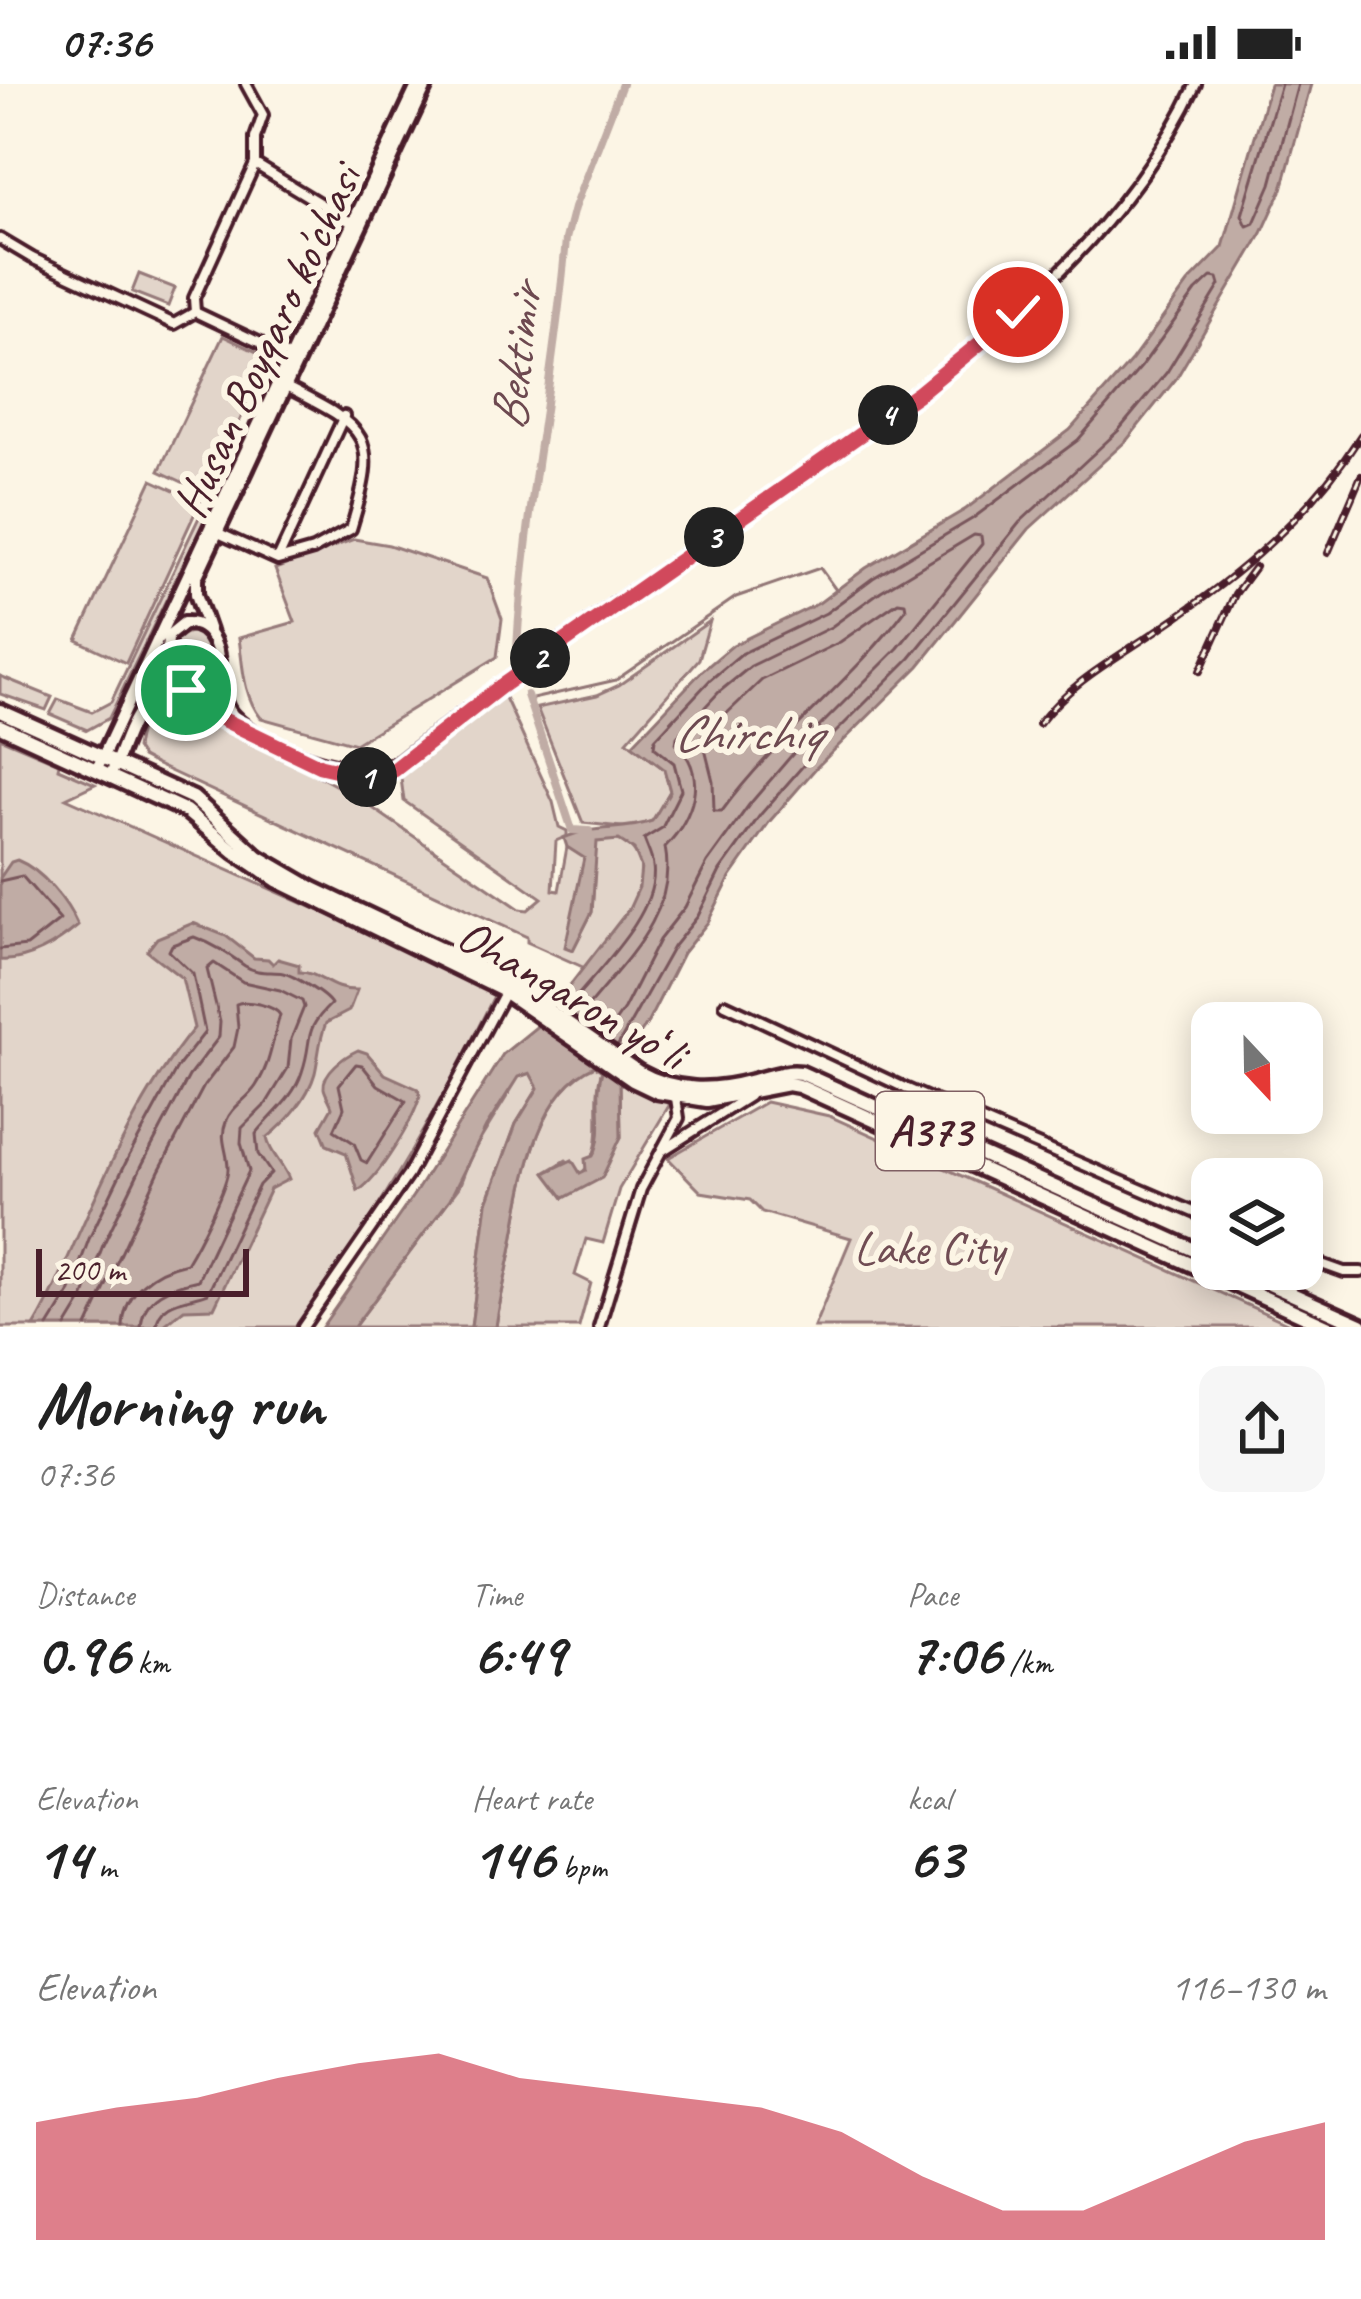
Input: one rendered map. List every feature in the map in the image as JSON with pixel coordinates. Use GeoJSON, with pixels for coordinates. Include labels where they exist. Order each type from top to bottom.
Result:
{"type":"FeatureCollection","features":[{"type":"Feature","properties":{"kind":"highway","name":"Ohangaron yoʻli"},"geometry":{"type":"LineString","coordinates":[[0,711],[107,766]]}},
{"type":"Feature","properties":{"kind":"highway","name":"Ohangaron yoʻli"},"geometry":{"type":"LineString","coordinates":[[0,726],[193,798],[240,843],[280,871],[481,967],[635,1076],[676,1098],[707,1100],[788,1084],[799,1086],[1329,1327]]}},
{"type":"Feature","properties":{"kind":"highway","name":"Ohangaron yoʻli"},"geometry":{"type":"LineString","coordinates":[[635,1076],[671,1087],[705,1089],[801,1073],[1191,1249]]}},
{"type":"Feature","properties":{"kind":"highway"},"geometry":{"type":"LineString","coordinates":[[1283,1290],[1361,1325]]}},
{"type":"Feature","properties":{"kind":"main road","name":"Husan Boyqaro ko'chasi"},"geometry":{"type":"LineString","coordinates":[[107,766],[141,674],[213,530],[418,87]]}},
{"type":"Feature","properties":{"kind":"main road","name":"Husan Boyqaro ko'chasi"},"geometry":{"type":"LineString","coordinates":[[213,530],[194,585],[219,670]]}},
{"type":"Feature","properties":{"kind":"main road","name":"Husan Boyqaro ko'chasi"},"geometry":{"type":"LineString","coordinates":[[170,611],[169,668],[182,688]]}},
{"type":"Feature","properties":{"kind":"main road"},"geometry":{"type":"LineString","coordinates":[[166,640],[184,622],[201,624],[208,632]]}},
{"type":"Feature","properties":{"kind":"main road","name":"Husan Boyqaro ko'chasi"},"geometry":{"type":"LineString","coordinates":[[141,674],[166,640]]}},
{"type":"Feature","properties":{"kind":"main road"},"geometry":{"type":"LineString","coordinates":[[107,766],[141,706],[159,692],[206,690],[219,670]]}},
{"type":"Feature","properties":{"kind":"street"},"geometry":{"type":"LineString","coordinates":[[196,312],[194,298],[255,164],[255,138],[263,115],[246,84]]}},
{"type":"Feature","properties":{"kind":"street"},"geometry":{"type":"LineString","coordinates":[[219,670],[225,699],[239,720],[308,757],[351,769],[392,765],[918,394],[1018,312],[1100,228],[1147,165],[1196,84]]}},
{"type":"Feature","properties":{"kind":"street"},"geometry":{"type":"LineString","coordinates":[[255,164],[355,225]]}},
{"type":"Feature","properties":{"kind":"street"},"geometry":{"type":"LineString","coordinates":[[0,239],[174,324],[196,312]]}},
{"type":"Feature","properties":{"kind":"street"},"geometry":{"type":"LineString","coordinates":[[196,312],[293,359]]}},
{"type":"Feature","properties":{"kind":"street"},"geometry":{"type":"LineString","coordinates":[[213,530],[278,560],[313,550],[350,529],[368,463],[359,434],[344,416],[281,384]]}},
{"type":"Feature","properties":{"kind":"street"},"geometry":{"type":"LineString","coordinates":[[278,560],[344,416]]}},
{"type":"Feature","properties":{"kind":"street"},"geometry":{"type":"LineString","coordinates":[[182,688],[197,707]]}},
{"type":"Feature","properties":{"kind":"street"},"geometry":{"type":"LineString","coordinates":[[141,706],[168,698],[197,707],[320,766],[368,777],[403,764],[457,718]]}},
{"type":"Feature","properties":{"kind":"street"},"geometry":{"type":"LineString","coordinates":[[303,1327],[408,1175],[502,998]]}},
{"type":"Feature","properties":{"kind":"street"},"geometry":{"type":"LineString","coordinates":[[725,1004],[905,1088],[1191,1211]]}},
{"type":"Feature","properties":{"kind":"street"},"geometry":{"type":"LineString","coordinates":[[664,1150],[752,1094]]}},
{"type":"Feature","properties":{"kind":"street"},"geometry":{"type":"LineString","coordinates":[[599,1327],[641,1189],[680,1118],[676,1098]]}},
{"type":"Feature","properties":{"kind":"street"},"geometry":{"type":"LineString","coordinates":[[1323,1264],[1361,1272]]}},
{"type":"Feature","properties":{"kind":"green space"},"geometry":{"type":"Polygon","coordinates":[[[139,274],[175,288],[168,306],[132,292],[139,274]]]}},
{"type":"Feature","properties":{"kind":"green space"},"geometry":{"type":"Polygon","coordinates":[[[223,336],[269,358],[206,493],[159,471],[223,336]]]}},
{"type":"Feature","properties":{"kind":"green space"},"geometry":{"type":"Polygon","coordinates":[[[152,480],[200,502],[126,663],[77,640],[152,480]]]}},
{"type":"Feature","properties":{"kind":"green space"},"geometry":{"type":"Polygon","coordinates":[[[202,511],[208,513],[109,718],[87,730],[50,714],[58,699],[92,712],[111,702],[202,511]]]}},
{"type":"Feature","properties":{"kind":"green space"},"geometry":{"type":"Polygon","coordinates":[[[354,539],[389,545],[487,578],[502,619],[497,657],[355,744],[261,718],[247,690],[239,638],[295,622],[275,569],[354,539]]]}},
{"type":"Feature","properties":{"kind":"green space"},"geometry":{"type":"Polygon","coordinates":[[[710,621],[699,659],[627,741],[664,769],[670,791],[653,821],[632,828],[583,823],[537,708],[597,695],[619,685],[710,621]]]}},
{"type":"Feature","properties":{"kind":"green space"},"geometry":{"type":"Polygon","coordinates":[[[192,631],[203,639],[210,659],[206,679],[197,683],[183,681],[173,659],[176,637],[192,631]]]}},
{"type":"Feature","properties":{"kind":"green space"},"geometry":{"type":"Polygon","coordinates":[[[0,676],[52,697],[46,710],[0,694],[0,676]]]}},
{"type":"Feature","properties":{"kind":"green space"},"geometry":{"type":"Polygon","coordinates":[[[502,691],[553,802],[559,827],[567,831],[567,836],[556,841],[553,890],[559,891],[567,847],[585,857],[573,949],[592,912],[596,842],[624,843],[640,863],[641,878],[628,912],[585,968],[155,764],[136,748],[152,711],[176,708],[288,759],[358,798],[528,910],[542,898],[404,801],[400,771],[502,691]]]}},
{"type":"Feature","properties":{"kind":"green space"},"geometry":{"type":"Polygon","coordinates":[[[0,738],[95,784],[66,798],[497,990],[404,1163],[353,1247],[296,1327],[0,1327],[0,738]]]}},
{"type":"Feature","properties":{"kind":"green space"},"geometry":{"type":"Polygon","coordinates":[[[595,1065],[602,1070],[597,1138],[590,1163],[581,1174],[566,1160],[546,1172],[564,1198],[587,1184],[621,1137],[620,1082],[670,1104],[619,1189],[603,1243],[586,1239],[575,1275],[591,1283],[579,1327],[496,1327],[536,1139],[559,1095],[595,1065]]]}},
{"type":"Feature","properties":{"kind":"green space"},"geometry":{"type":"Polygon","coordinates":[[[530,1073],[539,1087],[516,1124],[487,1202],[471,1327],[354,1327],[459,1187],[472,1153],[519,1077],[530,1073]]]}},
{"type":"Feature","properties":{"kind":"green space","name":"Lake City"},"geometry":{"type":"Polygon","coordinates":[[[766,1102],[829,1116],[1191,1280],[1191,1290],[1214,1290],[1296,1327],[814,1327],[851,1238],[762,1212],[750,1200],[701,1192],[668,1158],[766,1102]]]}},
{"type":"Feature","properties":{"kind":"water","name":"Chirchiq"},"geometry":{"type":"Polygon","coordinates":[[[1270,84],[1311,84],[1282,189],[1262,233],[1176,379],[1127,440],[1029,529],[919,666],[770,821],[730,878],[708,922],[683,953],[630,1048],[620,1082],[621,1137],[602,1178],[564,1198],[545,1173],[572,1160],[580,1173],[586,1170],[585,1159],[593,1156],[599,1136],[602,1071],[595,1066],[559,1095],[529,1164],[496,1327],[471,1327],[487,1203],[516,1124],[538,1088],[530,1073],[518,1077],[486,1127],[450,1199],[354,1327],[322,1327],[503,1054],[540,1024],[629,909],[641,867],[634,850],[619,840],[597,842],[592,912],[573,950],[565,947],[584,858],[567,847],[564,838],[652,821],[670,791],[664,769],[632,745],[733,645],[819,603],[866,568],[966,509],[1070,430],[1132,360],[1188,283],[1223,247],[1270,84]]]}},
{"type":"Feature","properties":{"kind":"water"},"geometry":{"type":"Polygon","coordinates":[[[17,860],[53,887],[78,926],[42,950],[0,960],[0,878],[17,860]]]}},
{"type":"Feature","properties":{"kind":"water"},"geometry":{"type":"Polygon","coordinates":[[[193,923],[226,936],[254,958],[299,965],[299,972],[357,990],[349,1011],[326,1023],[315,1073],[302,1100],[267,1138],[289,1179],[270,1189],[214,1308],[184,1309],[162,1327],[34,1327],[130,1127],[194,1028],[182,978],[147,951],[157,938],[193,923]]]}},
{"type":"Feature","properties":{"kind":"water"},"geometry":{"type":"Polygon","coordinates":[[[358,1050],[367,1053],[385,1074],[418,1089],[420,1096],[394,1148],[358,1191],[346,1153],[327,1145],[320,1128],[332,1107],[324,1082],[341,1060],[358,1050]]]}},
{"type":"Feature","properties":{"kind":"waterway","name":"Bektimir"},"geometry":{"type":"LineString","coordinates":[[517,649],[566,239],[622,84]]}},
{"type":"Feature","properties":{"kind":"waterway"},"geometry":{"type":"LineString","coordinates":[[528,700],[616,680],[736,597],[820,568],[836,590]]}},
{"type":"Feature","properties":{"kind":"waterway","name":"Bektimir"},"geometry":{"type":"LineString","coordinates":[[527,695],[572,830],[589,831]]}},
{"type":"Feature","properties":{"kind":"railway"},"geometry":{"type":"LineString","coordinates":[[1039,724],[1081,682],[1191,607],[1272,541],[1320,491],[1361,435]]}},
{"type":"Feature","properties":{"kind":"railway"},"geometry":{"type":"LineString","coordinates":[[1328,553],[1361,476]]}},
{"type":"Feature","properties":{"kind":"railway"},"geometry":{"type":"LineString","coordinates":[[1200,671],[1235,594],[1255,567]]}},
{"type":"Feature","properties":{"kind":"route"},"geometry":{"type":"LineString","coordinates":[[186,690],[182,688],[197,707],[320,766],[368,777],[394,770],[500,687],[918,394],[1018,312]]}}]}
